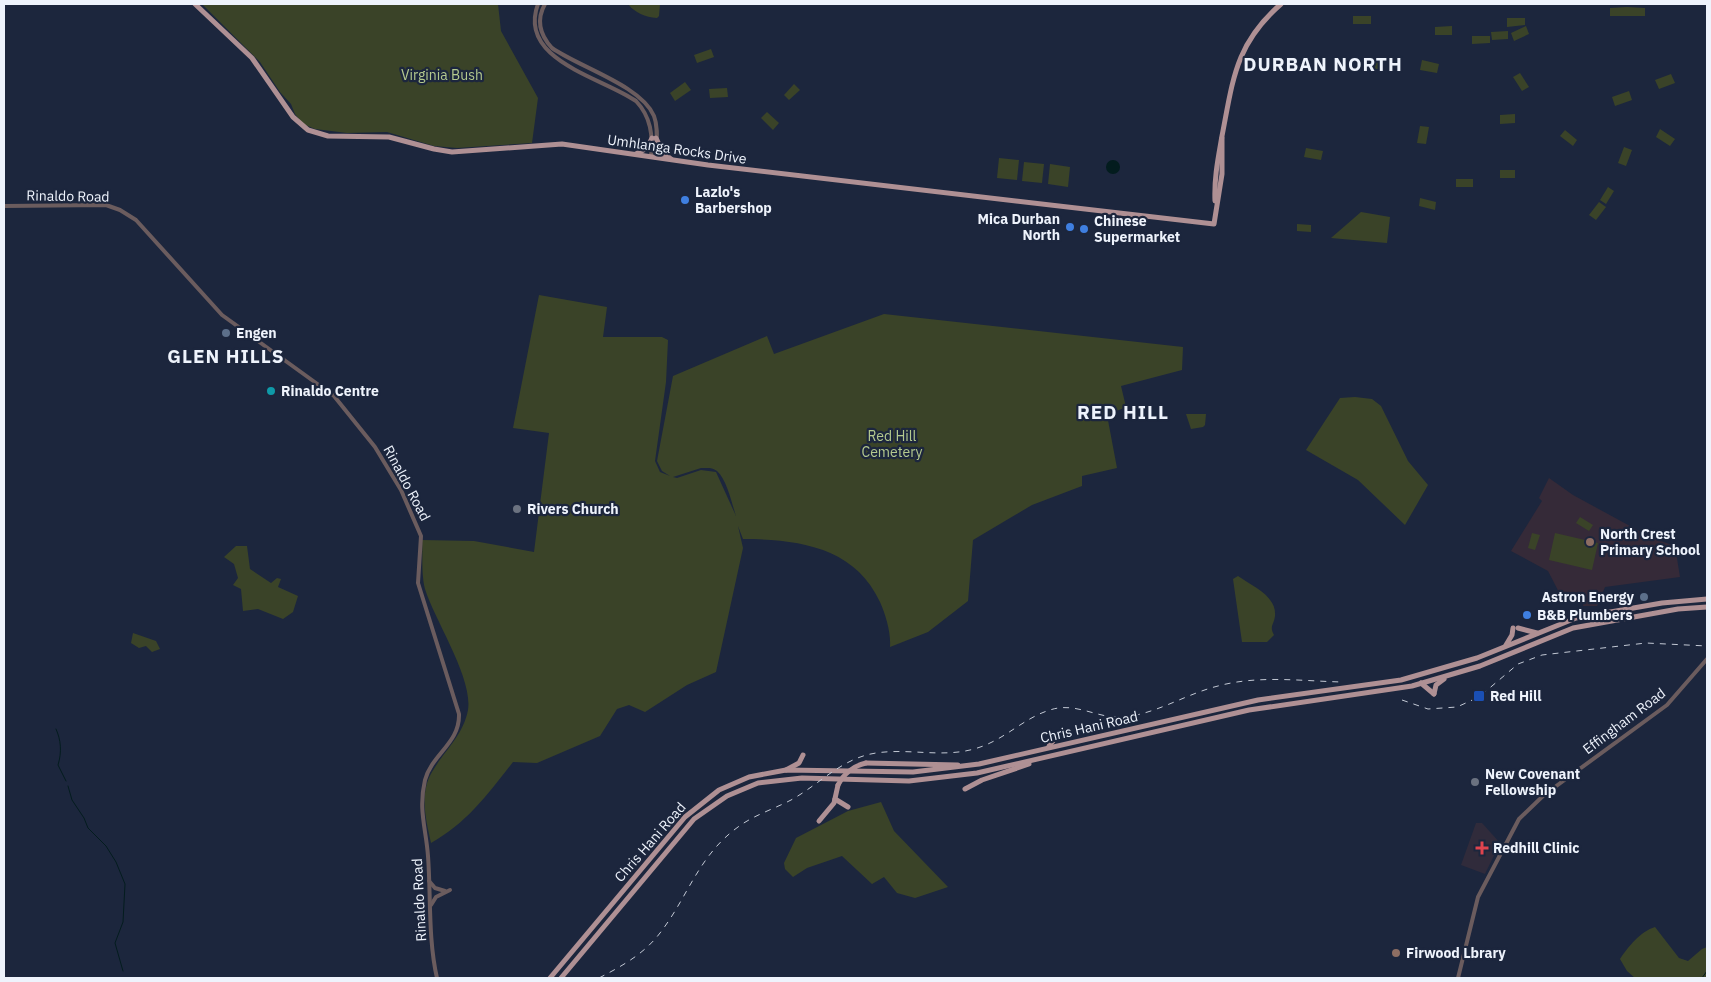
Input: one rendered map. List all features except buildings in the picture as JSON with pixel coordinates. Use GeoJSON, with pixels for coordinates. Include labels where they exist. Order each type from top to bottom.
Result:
{"type":"FeatureCollection","features":[{"type":"Feature","properties":{"kind":"main road","name":"Umhlanga Rocks Drive"},"geometry":{"type":"LineString","coordinates":[[195,4],[252,58],[296,121],[314,133],[328,136],[389,137],[446,151],[555,144],[672,160],[1214,224],[1216,206]]}},
{"type":"Feature","properties":{"kind":"main road"},"geometry":{"type":"LineString","coordinates":[[1203,223],[1211,218],[1216,206],[1215,173],[1228,94],[1238,64],[1254,34],[1282,4]]}},
{"type":"Feature","properties":{"kind":"main road"},"geometry":{"type":"LineString","coordinates":[[636,154],[648,148],[654,136]]}},
{"type":"Feature","properties":{"kind":"main road"},"geometry":{"type":"LineString","coordinates":[[654,136],[663,153],[672,160]]}},
{"type":"Feature","properties":{"kind":"main road","name":"Chris Hani Road"},"geometry":{"type":"LineString","coordinates":[[550,978],[660,845],[694,808],[719,790],[736,782],[767,772],[786,770],[913,772],[971,766],[1258,700],[1401,680],[1451,667],[1556,625],[1593,615],[1707,599]]}},
{"type":"Feature","properties":{"kind":"main road","name":"Chris Hani Road"},"geometry":{"type":"LineString","coordinates":[[561,978],[694,819],[717,802],[758,783],[786,779],[909,781],[943,779],[1036,760],[1249,710],[1366,694],[1421,683],[1449,676],[1500,658],[1573,628],[1678,609],[1707,607]]}},
{"type":"Feature","properties":{"kind":"main road"},"geometry":{"type":"LineString","coordinates":[[1504,647],[1516,628],[1538,633]]}},
{"type":"Feature","properties":{"kind":"main road"},"geometry":{"type":"LineString","coordinates":[[1421,683],[1434,694],[1436,685],[1449,676]]}},
{"type":"Feature","properties":{"kind":"main road"},"geometry":{"type":"LineString","coordinates":[[1047,748],[1057,736]]}},
{"type":"Feature","properties":{"kind":"main road"},"geometry":{"type":"LineString","coordinates":[[786,770],[799,763],[803,755]]}},
{"type":"Feature","properties":{"kind":"main road"},"geometry":{"type":"LineString","coordinates":[[965,789],[982,780],[1023,767],[1036,760]]}},
{"type":"Feature","properties":{"kind":"main road"},"geometry":{"type":"LineString","coordinates":[[819,820],[830,810],[838,785],[848,772],[866,763],[971,766]]}},
{"type":"Feature","properties":{"kind":"main road"},"geometry":{"type":"LineString","coordinates":[[835,799],[848,807]]}},
{"type":"Feature","properties":{"kind":"street"},"geometry":{"type":"LineString","coordinates":[[538,4],[534,19],[537,36],[542,46],[555,58],[636,101],[648,118],[654,136]]}},
{"type":"Feature","properties":{"kind":"street"},"geometry":{"type":"LineString","coordinates":[[545,4],[540,16],[541,31],[547,43],[558,53],[640,97],[654,117],[653,157]]}},
{"type":"Feature","properties":{"kind":"street"},"geometry":{"type":"LineString","coordinates":[[555,58],[558,53]]}},
{"type":"Feature","properties":{"kind":"street","name":"Rinaldo Road"},"geometry":{"type":"LineString","coordinates":[[4,206],[106,205],[116,208],[131,217],[151,234],[222,315],[334,396],[380,454],[401,490],[421,536],[418,583],[459,714],[454,737],[430,768],[421,802],[429,881],[433,956],[437,978]]}},
{"type":"Feature","properties":{"kind":"street","name":"Effingham Road"},"geometry":{"type":"LineString","coordinates":[[1458,978],[1478,896],[1519,819],[1544,795],[1667,705],[1707,659]]}},
{"type":"Feature","properties":{"kind":"street"},"geometry":{"type":"LineString","coordinates":[[429,881],[435,888],[445,891]]}},
{"type":"Feature","properties":{"kind":"street"},"geometry":{"type":"LineString","coordinates":[[430,905],[436,897],[450,890]]}},
{"type":"Feature","properties":{"kind":"shaded area"},"geometry":{"type":"Polygon","coordinates":[[[1113,160],[1118,162],[1120,167],[1118,172],[1113,174],[1108,172],[1106,167],[1108,162],[1113,160]]]}},
{"type":"Feature","properties":{"kind":"shaded area","name":"North Crest Primary School"},"geometry":{"type":"Polygon","coordinates":[[[1549,478],[1573,495],[1652,538],[1675,546],[1680,577],[1605,587],[1597,606],[1583,606],[1584,600],[1574,599],[1564,602],[1548,571],[1511,551],[1542,501],[1539,498],[1549,478]]]}},
{"type":"Feature","properties":{"kind":"shaded area","name":"Redhill Clinic"},"geometry":{"type":"Polygon","coordinates":[[[1476,823],[1482,823],[1500,843],[1485,874],[1461,865],[1476,823]]]}},
{"type":"Feature","properties":{"kind":"green space","name":"Virginia Bush"},"geometry":{"type":"Polygon","coordinates":[[[202,4],[498,4],[501,31],[538,98],[532,143],[457,148],[434,146],[387,132],[347,133],[315,129],[303,124],[295,114],[291,104],[280,92],[260,62],[202,4]]]}},
{"type":"Feature","properties":{"kind":"green space"},"geometry":{"type":"Polygon","coordinates":[[[628,4],[660,4],[659,16],[657,18],[644,16],[628,4]]]}},
{"type":"Feature","properties":{"kind":"green space"},"geometry":{"type":"Polygon","coordinates":[[[1610,8],[1645,8],[1645,16],[1610,16],[1610,8]]]}},
{"type":"Feature","properties":{"kind":"green space"},"geometry":{"type":"Polygon","coordinates":[[[1353,16],[1371,16],[1371,24],[1353,24],[1353,16]]]}},
{"type":"Feature","properties":{"kind":"green space"},"geometry":{"type":"Polygon","coordinates":[[[1507,18],[1525,18],[1525,25],[1507,27],[1507,18]]]}},
{"type":"Feature","properties":{"kind":"green space"},"geometry":{"type":"Polygon","coordinates":[[[1452,26],[1452,35],[1435,35],[1435,27],[1452,26]]]}},
{"type":"Feature","properties":{"kind":"green space"},"geometry":{"type":"Polygon","coordinates":[[[1526,26],[1529,34],[1514,41],[1511,33],[1526,26]]]}},
{"type":"Feature","properties":{"kind":"green space"},"geometry":{"type":"Polygon","coordinates":[[[1508,31],[1508,39],[1492,40],[1491,32],[1508,31]]]}},
{"type":"Feature","properties":{"kind":"green space"},"geometry":{"type":"Polygon","coordinates":[[[1472,36],[1490,36],[1490,43],[1472,44],[1472,36]]]}},
{"type":"Feature","properties":{"kind":"green space"},"geometry":{"type":"Polygon","coordinates":[[[711,49],[714,57],[697,63],[694,55],[711,49]]]}},
{"type":"Feature","properties":{"kind":"green space"},"geometry":{"type":"Polygon","coordinates":[[[1367,60],[1383,61],[1383,69],[1367,69],[1367,60]]]}},
{"type":"Feature","properties":{"kind":"green space"},"geometry":{"type":"Polygon","coordinates":[[[1422,60],[1439,64],[1437,73],[1420,70],[1422,60]]]}},
{"type":"Feature","properties":{"kind":"green space"},"geometry":{"type":"Polygon","coordinates":[[[1520,73],[1529,87],[1522,91],[1513,77],[1520,73]]]}},
{"type":"Feature","properties":{"kind":"green space"},"geometry":{"type":"Polygon","coordinates":[[[1671,74],[1675,83],[1659,89],[1655,80],[1671,74]]]}},
{"type":"Feature","properties":{"kind":"green space"},"geometry":{"type":"Polygon","coordinates":[[[685,82],[691,90],[675,101],[670,93],[685,82]]]}},
{"type":"Feature","properties":{"kind":"green space"},"geometry":{"type":"Polygon","coordinates":[[[794,84],[800,90],[789,100],[784,95],[794,84]]]}},
{"type":"Feature","properties":{"kind":"green space"},"geometry":{"type":"Polygon","coordinates":[[[727,88],[728,97],[710,98],[709,89],[727,88]]]}},
{"type":"Feature","properties":{"kind":"green space"},"geometry":{"type":"Polygon","coordinates":[[[1629,91],[1632,100],[1615,106],[1612,97],[1629,91]]]}},
{"type":"Feature","properties":{"kind":"green space"},"geometry":{"type":"Polygon","coordinates":[[[767,112],[779,123],[773,130],[761,118],[767,112]]]}},
{"type":"Feature","properties":{"kind":"green space"},"geometry":{"type":"Polygon","coordinates":[[[1515,114],[1515,123],[1500,124],[1500,115],[1515,114]]]}},
{"type":"Feature","properties":{"kind":"green space"},"geometry":{"type":"Polygon","coordinates":[[[1420,126],[1429,127],[1426,144],[1417,143],[1420,126]]]}},
{"type":"Feature","properties":{"kind":"green space"},"geometry":{"type":"Polygon","coordinates":[[[1660,129],[1675,139],[1670,146],[1656,137],[1660,129]]]}},
{"type":"Feature","properties":{"kind":"green space"},"geometry":{"type":"Polygon","coordinates":[[[1565,130],[1577,140],[1573,146],[1560,136],[1565,130]]]}},
{"type":"Feature","properties":{"kind":"green space"},"geometry":{"type":"Polygon","coordinates":[[[1624,147],[1632,150],[1626,166],[1618,163],[1624,147]]]}},
{"type":"Feature","properties":{"kind":"green space"},"geometry":{"type":"Polygon","coordinates":[[[1306,148],[1323,151],[1321,160],[1304,157],[1306,148]]]}},
{"type":"Feature","properties":{"kind":"green space"},"geometry":{"type":"Polygon","coordinates":[[[999,158],[1019,160],[1017,180],[997,178],[999,158]]]}},
{"type":"Feature","properties":{"kind":"green space"},"geometry":{"type":"Polygon","coordinates":[[[1024,162],[1044,164],[1042,183],[1022,181],[1024,162]]]}},
{"type":"Feature","properties":{"kind":"green space"},"geometry":{"type":"Polygon","coordinates":[[[1050,164],[1070,167],[1068,187],[1048,184],[1050,164]]]}},
{"type":"Feature","properties":{"kind":"green space"},"geometry":{"type":"Polygon","coordinates":[[[1500,170],[1515,170],[1515,178],[1500,178],[1500,170]]]}},
{"type":"Feature","properties":{"kind":"green space"},"geometry":{"type":"Polygon","coordinates":[[[1456,179],[1473,179],[1473,187],[1456,187],[1456,179]]]}},
{"type":"Feature","properties":{"kind":"green space"},"geometry":{"type":"Polygon","coordinates":[[[1608,187],[1614,191],[1606,204],[1600,200],[1608,187]]]}},
{"type":"Feature","properties":{"kind":"green space"},"geometry":{"type":"Polygon","coordinates":[[[1420,198],[1436,202],[1435,210],[1419,206],[1420,198]]]}},
{"type":"Feature","properties":{"kind":"green space"},"geometry":{"type":"Polygon","coordinates":[[[1599,202],[1606,207],[1596,220],[1589,215],[1599,202]]]}},
{"type":"Feature","properties":{"kind":"green space"},"geometry":{"type":"Polygon","coordinates":[[[1361,212],[1390,217],[1387,243],[1331,238],[1361,212]]]}},
{"type":"Feature","properties":{"kind":"green space"},"geometry":{"type":"Polygon","coordinates":[[[1297,224],[1311,225],[1311,232],[1297,231],[1297,224]]]}},
{"type":"Feature","properties":{"kind":"green space","name":"Red Hill Cemetery"},"geometry":{"type":"Polygon","coordinates":[[[539,295],[607,307],[603,337],[662,337],[668,340],[666,382],[655,461],[660,472],[670,476],[662,471],[657,461],[673,376],[767,336],[774,354],[884,314],[1183,347],[1182,370],[1121,386],[1126,407],[1107,415],[1117,468],[1082,476],[1082,486],[1032,505],[973,540],[968,601],[928,632],[890,647],[888,624],[880,602],[869,584],[856,569],[840,558],[804,544],[764,539],[743,539],[738,526],[743,548],[716,672],[687,685],[645,712],[629,705],[617,709],[600,736],[537,763],[513,762],[486,796],[466,817],[431,843],[425,807],[428,780],[462,728],[468,710],[468,697],[459,666],[425,589],[422,540],[474,541],[534,552],[549,433],[513,428],[539,295]],[[701,468],[673,477],[677,478],[701,470],[716,472],[736,516],[729,492],[721,475],[713,469],[701,468]]]}},
{"type":"Feature","properties":{"kind":"green space"},"geometry":{"type":"Polygon","coordinates":[[[1340,398],[1372,399],[1381,406],[1408,461],[1428,485],[1405,525],[1358,480],[1306,450],[1340,398]]]}},
{"type":"Feature","properties":{"kind":"green space"},"geometry":{"type":"Polygon","coordinates":[[[1186,414],[1206,414],[1205,425],[1191,429],[1186,414]]]}},
{"type":"Feature","properties":{"kind":"green space"},"geometry":{"type":"Polygon","coordinates":[[[1580,517],[1593,525],[1589,531],[1576,523],[1580,517]]]}},
{"type":"Feature","properties":{"kind":"green space"},"geometry":{"type":"Polygon","coordinates":[[[1532,533],[1540,535],[1535,550],[1528,548],[1532,533]]]}},
{"type":"Feature","properties":{"kind":"green space"},"geometry":{"type":"Polygon","coordinates":[[[1555,533],[1598,543],[1592,570],[1549,560],[1555,533]]]}},
{"type":"Feature","properties":{"kind":"green space"},"geometry":{"type":"Polygon","coordinates":[[[236,546],[247,546],[250,569],[271,583],[277,578],[281,579],[278,587],[298,596],[293,612],[283,619],[258,609],[243,611],[241,589],[233,585],[238,578],[234,564],[224,557],[236,546]]]}},
{"type":"Feature","properties":{"kind":"green space"},"geometry":{"type":"Polygon","coordinates":[[[1238,576],[1268,597],[1275,609],[1272,627],[1274,635],[1267,642],[1242,642],[1233,579],[1238,576]]]}},
{"type":"Feature","properties":{"kind":"green space"},"geometry":{"type":"Polygon","coordinates":[[[133,633],[156,641],[160,649],[152,652],[146,646],[139,648],[131,643],[133,633]]]}},
{"type":"Feature","properties":{"kind":"green space"},"geometry":{"type":"Polygon","coordinates":[[[881,802],[894,831],[948,887],[915,898],[897,893],[884,877],[872,884],[842,856],[807,868],[793,877],[785,869],[784,863],[796,838],[848,811],[881,802]]]}},
{"type":"Feature","properties":{"kind":"green space"},"geometry":{"type":"Polygon","coordinates":[[[1655,927],[1679,958],[1688,961],[1707,947],[1707,978],[1635,978],[1627,971],[1620,959],[1640,936],[1655,927]]]}},
{"type":"Feature","properties":{"kind":"waterway"},"geometry":{"type":"LineString","coordinates":[[56,729],[60,746],[58,765],[66,781]]}},
{"type":"Feature","properties":{"kind":"waterway"},"geometry":{"type":"LineString","coordinates":[[68,786],[72,800],[88,828],[106,846],[116,862],[125,884],[123,922],[115,943],[123,971]]}},
{"type":"Feature","properties":{"kind":"waterway"},"geometry":{"type":"LineString","coordinates":[[1702,978],[1707,971]]}},
{"type":"Feature","properties":{"kind":"railway"},"geometry":{"type":"LineString","coordinates":[[1402,700],[1428,709],[1457,707],[1479,697],[1518,664],[1542,655],[1646,643],[1707,646]]}},
{"type":"Feature","properties":{"kind":"railway"},"geometry":{"type":"LineString","coordinates":[[599,978],[632,959],[654,940],[670,919],[694,877],[724,838],[744,823],[802,794],[852,760],[876,753],[888,752],[962,752],[995,741],[1031,718],[1060,708],[1078,709],[1106,716],[1125,717],[1149,712],[1206,689],[1233,683],[1264,680],[1342,682]]}},
{"type":"Feature","properties":{"kind":"place","name":"Lazlo's Barbershop"},"geometry":{"type":"Point","coordinates":[685,200]}},
{"type":"Feature","properties":{"kind":"place","name":"Mica Durban North"},"geometry":{"type":"Point","coordinates":[1070,227]}},
{"type":"Feature","properties":{"kind":"place","name":"Chinese Supermarket"},"geometry":{"type":"Point","coordinates":[1084,229]}},
{"type":"Feature","properties":{"kind":"place","name":"Engen"},"geometry":{"type":"Point","coordinates":[226,333]}},
{"type":"Feature","properties":{"kind":"place","name":"Rinaldo Centre"},"geometry":{"type":"Point","coordinates":[271,391]}},
{"type":"Feature","properties":{"kind":"place","name":"Rivers Church"},"geometry":{"type":"Point","coordinates":[517,509]}},
{"type":"Feature","properties":{"kind":"place","name":"North Crest Primary School"},"geometry":{"type":"Point","coordinates":[1590,542]}},
{"type":"Feature","properties":{"kind":"place","name":"Astron Energy"},"geometry":{"type":"Point","coordinates":[1644,597]}},
{"type":"Feature","properties":{"kind":"place","name":"B&B Plumbers"},"geometry":{"type":"Point","coordinates":[1527,615]}},
{"type":"Feature","properties":{"kind":"place","name":"Red Hill"},"geometry":{"type":"Point","coordinates":[1479,696]}},
{"type":"Feature","properties":{"kind":"place","name":"New Covenant Fellowship"},"geometry":{"type":"Point","coordinates":[1475,782]}},
{"type":"Feature","properties":{"kind":"place","name":"Redhill Clinic"},"geometry":{"type":"Point","coordinates":[1482,848]}},
{"type":"Feature","properties":{"kind":"place","name":"Firwood Lbrary"},"geometry":{"type":"Point","coordinates":[1396,953]}},
{"type":"Feature","properties":{"kind":"district","name":"DURBAN NORTH"},"geometry":{"type":"Point","coordinates":[1323,64]}},
{"type":"Feature","properties":{"kind":"district","name":"GLEN HILLS"},"geometry":{"type":"Point","coordinates":[226,356]}},
{"type":"Feature","properties":{"kind":"district","name":"RED HILL"},"geometry":{"type":"Point","coordinates":[1123,412]}}]}
